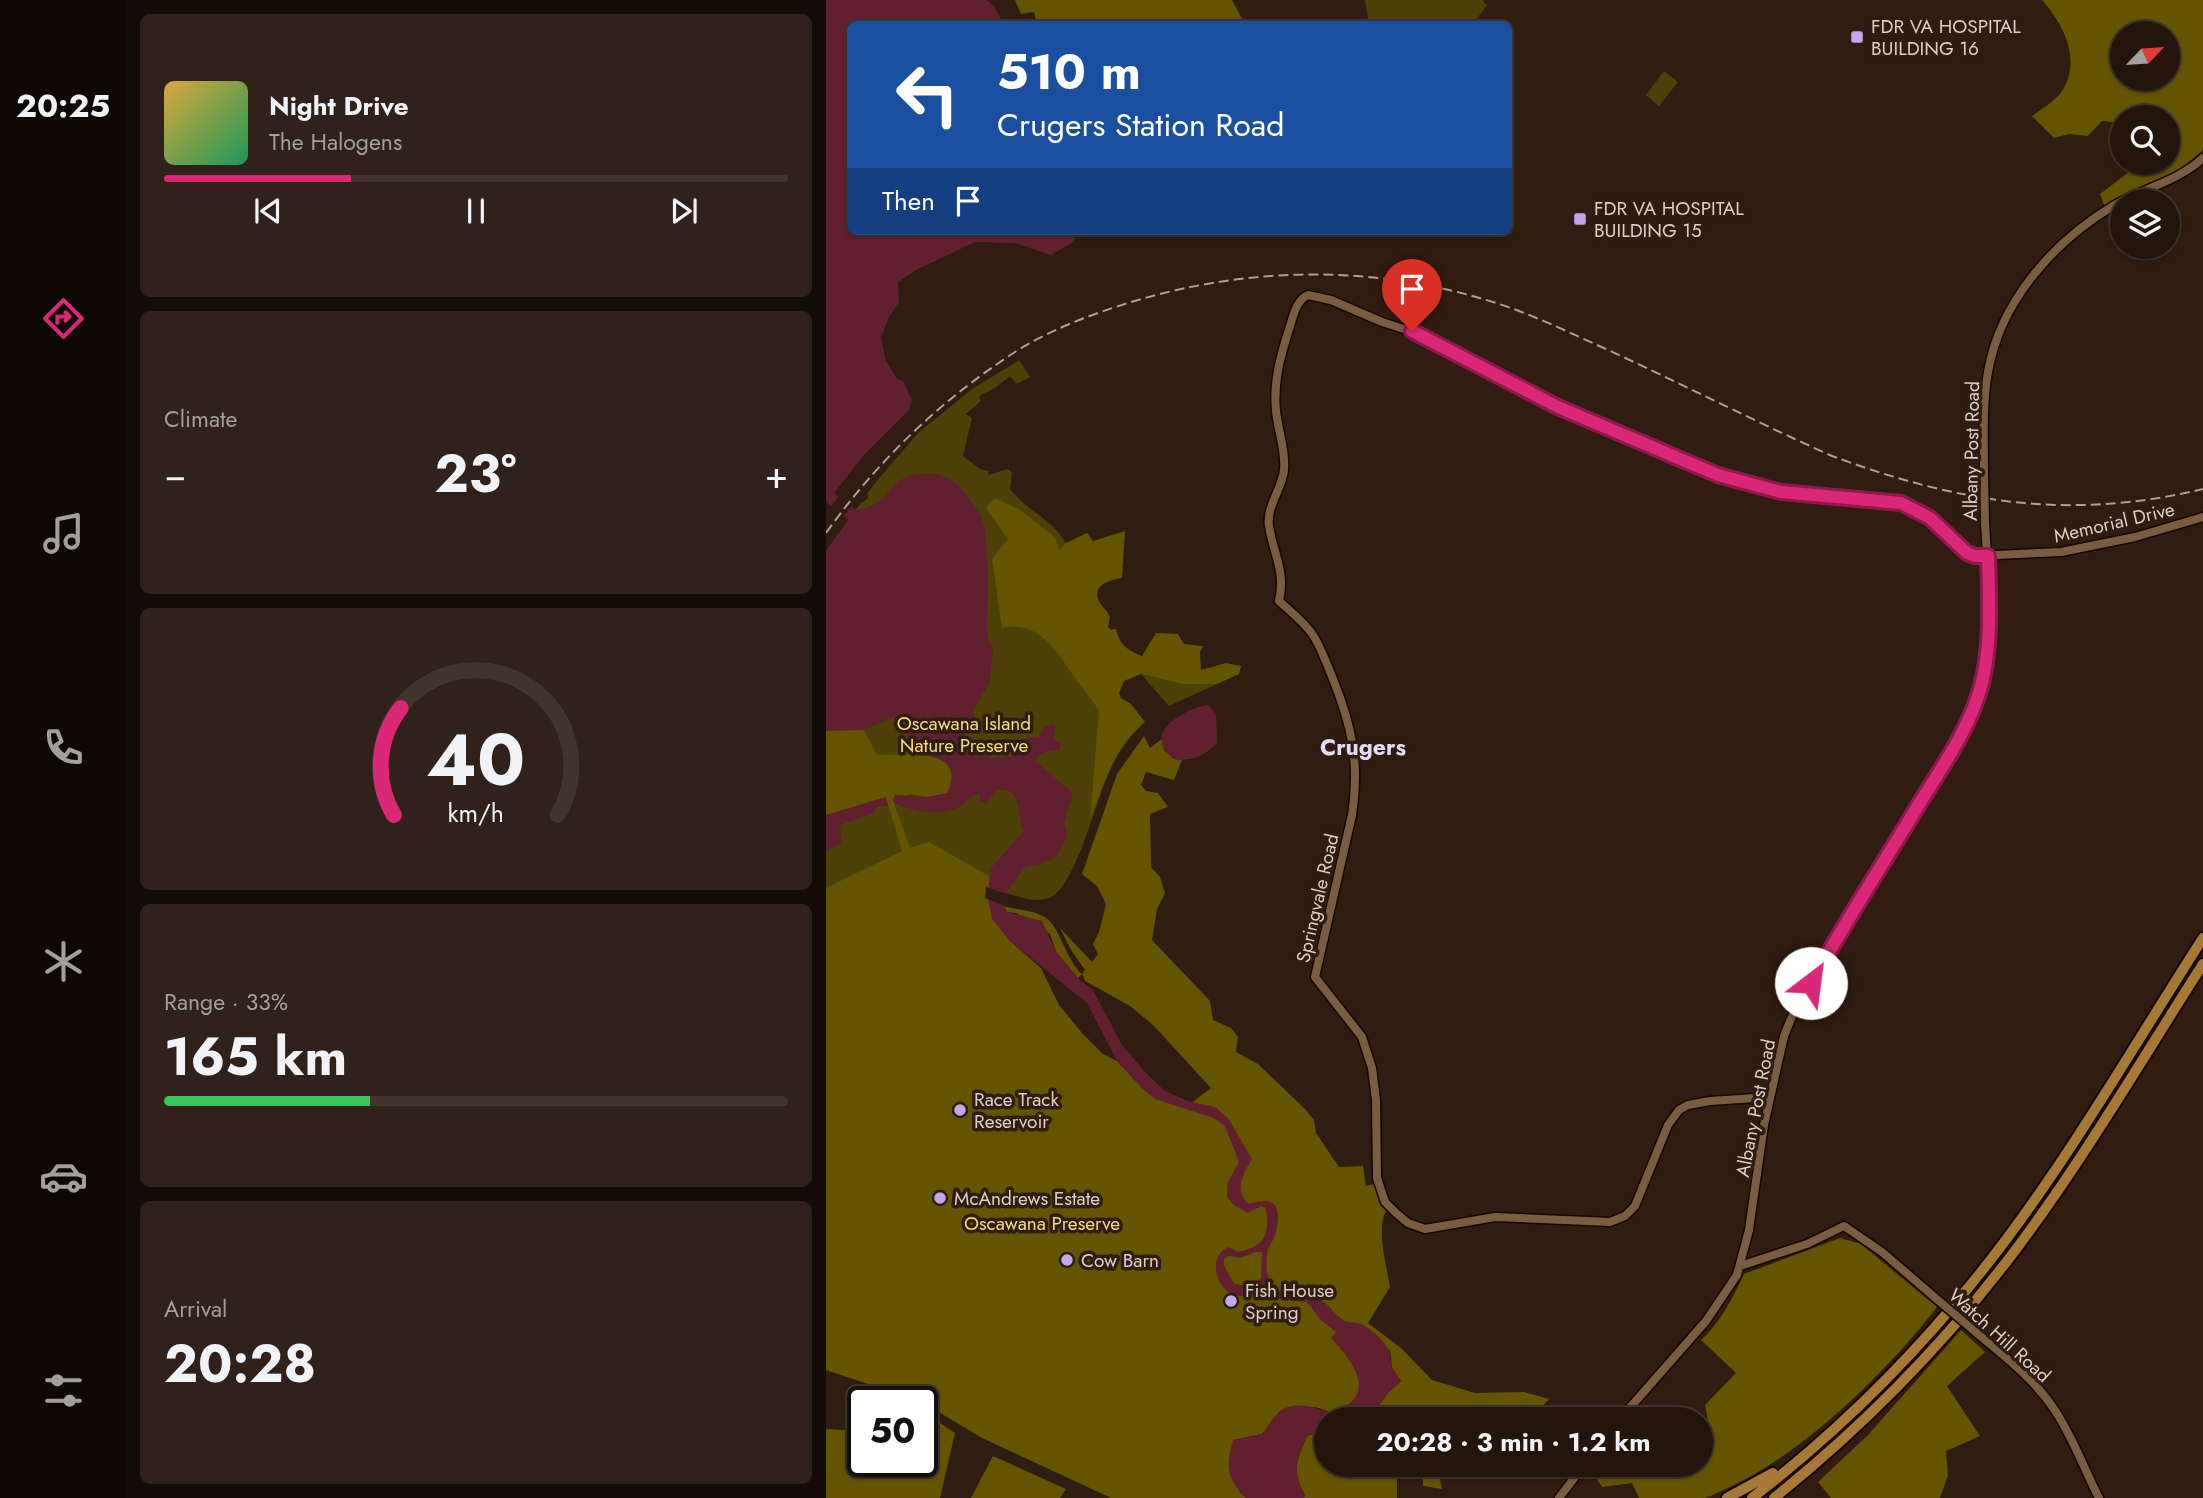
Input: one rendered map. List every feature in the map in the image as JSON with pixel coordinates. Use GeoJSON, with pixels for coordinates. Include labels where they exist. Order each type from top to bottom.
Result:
{"type":"FeatureCollection","features":[{"type":"Feature","properties":{"kind":"highway"},"geometry":{"type":"LineString","coordinates":[[1752,1498],[1882,1383],[1933,1329],[2006,1240],[2062,1159],[2203,938]]}},
{"type":"Feature","properties":{"kind":"highway"},"geometry":{"type":"LineString","coordinates":[[1775,1498],[1842,1440],[1909,1375],[1995,1276],[2047,1206],[2203,964]]}},
{"type":"Feature","properties":{"kind":"highway"},"geometry":{"type":"LineString","coordinates":[[1727,1498],[1768,1477],[1842,1421]]}},
{"type":"Feature","properties":{"kind":"street","name":"Albany Post Road"},"geometry":{"type":"LineString","coordinates":[[1631,1407],[1706,1321],[1726,1294],[1740,1266],[1751,1220],[1770,1097],[1784,1036],[1861,896],[1961,737],[1982,683],[1990,610],[1984,474],[1987,374],[1994,343],[2015,301],[2071,234],[2120,201],[2179,176],[2203,158]]}},
{"type":"Feature","properties":{"kind":"street","name":"Springvale Road"},"geometry":{"type":"LineString","coordinates":[[1770,1097],[1710,1101],[1688,1105],[1679,1110],[1668,1125],[1635,1206],[1621,1218],[1610,1222],[1495,1217],[1425,1229],[1408,1223],[1390,1208],[1380,1192],[1372,1068],[1362,1037],[1315,977],[1356,793],[1354,747],[1347,713],[1327,663],[1312,635],[1279,600],[1280,571],[1269,525],[1269,515],[1284,470],[1276,408],[1276,384],[1281,355],[1300,301],[1308,295],[1324,297],[1382,322],[1423,335],[1519,389],[1608,430],[1718,475],[1781,492],[1901,503],[1930,518],[1967,553],[1988,556]]}},
{"type":"Feature","properties":{"kind":"street","name":"Memorial Drive"},"geometry":{"type":"LineString","coordinates":[[1988,556],[2061,552],[2135,537],[2203,517]]}},
{"type":"Feature","properties":{"kind":"street","name":"Watch Hill Road"},"geometry":{"type":"LineString","coordinates":[[1740,1266],[1807,1244],[1844,1226],[1875,1247],[1972,1329],[2044,1396],[2062,1422],[2099,1498]]}},
{"type":"Feature","properties":{"kind":"street"},"geometry":{"type":"LineString","coordinates":[[1559,1498],[1575,1477]]}},
{"type":"Feature","properties":{"kind":"green space"},"geometry":{"type":"Polygon","coordinates":[[[1015,0],[1232,0],[1243,21],[1036,21],[1034,12],[1021,14],[1015,0]]]}},
{"type":"Feature","properties":{"kind":"green space"},"geometry":{"type":"Polygon","coordinates":[[[1365,0],[1484,0],[1487,5],[1475,21],[1368,21],[1365,0]]]}},
{"type":"Feature","properties":{"kind":"green space"},"geometry":{"type":"Polygon","coordinates":[[[2042,0],[2203,0],[2203,150],[2180,169],[2180,105],[2110,105],[2110,122],[2102,121],[2088,136],[2069,134],[2054,138],[2032,116],[2059,95],[2069,74],[2070,51],[2056,19],[2042,0]]]}},
{"type":"Feature","properties":{"kind":"green space"},"geometry":{"type":"Polygon","coordinates":[[[1664,71],[1678,82],[1659,106],[1646,95],[1664,71]]]}},
{"type":"Feature","properties":{"kind":"green space"},"geometry":{"type":"Polygon","coordinates":[[[2125,175],[2168,175],[2138,189],[2110,189],[2110,202],[2104,205],[2100,194],[2125,175]]]}},
{"type":"Feature","properties":{"kind":"green space","name":"Oscawana Island Nature Preserve"},"geometry":{"type":"Polygon","coordinates":[[[1019,360],[1030,377],[1017,384],[1010,376],[979,396],[981,401],[966,414],[972,418],[963,456],[980,469],[989,471],[988,475],[1008,469],[1012,473],[1010,489],[1061,535],[1066,543],[1059,551],[1054,624],[1143,724],[1116,759],[1068,878],[1059,891],[1049,898],[1032,900],[1006,893],[826,914],[826,551],[860,504],[868,498],[867,494],[875,483],[919,432],[971,390],[1019,360]]]}},
{"type":"Feature","properties":{"kind":"green space"},"geometry":{"type":"Polygon","coordinates":[[[995,498],[1020,510],[1056,538],[1059,550],[1066,543],[1087,533],[1093,541],[1125,531],[1122,578],[1107,582],[1097,592],[1100,603],[1110,617],[1108,627],[1111,630],[1116,629],[1128,649],[1142,656],[1156,633],[1178,634],[1184,644],[1203,646],[1200,652],[1201,670],[1226,663],[1241,666],[1239,674],[1217,684],[1181,684],[1141,674],[1124,681],[1119,693],[1121,698],[1131,704],[1145,722],[1118,754],[1090,820],[1099,710],[1046,640],[1027,629],[1002,628],[992,559],[1008,539],[986,508],[995,498]]]}},
{"type":"Feature","properties":{"kind":"green space"},"geometry":{"type":"Polygon","coordinates":[[[1141,674],[1181,684],[1217,684],[1169,706],[1141,674]]]}},
{"type":"Feature","properties":{"kind":"green space","name":"Oscawana Preserve"},"geometry":{"type":"Polygon","coordinates":[[[864,730],[877,755],[930,756],[942,760],[949,767],[952,778],[948,793],[927,797],[911,794],[893,800],[910,848],[929,842],[989,876],[988,900],[1009,940],[1041,968],[1059,1005],[1082,1033],[1103,1054],[1117,1061],[1143,1089],[1185,1108],[1211,1088],[1153,1025],[1130,1006],[1085,981],[1082,974],[1085,970],[1060,928],[1092,962],[1098,954],[1093,944],[1106,904],[1097,886],[1082,874],[1117,774],[1144,736],[1150,748],[1162,739],[1164,750],[1174,759],[1182,760],[1174,780],[1146,772],[1141,785],[1146,791],[1158,793],[1168,807],[1150,814],[1151,867],[1160,877],[1165,893],[1157,909],[1152,940],[1210,1001],[1213,1020],[1231,1028],[1238,1037],[1236,1052],[1258,1064],[1305,1109],[1314,1120],[1316,1133],[1339,1167],[1363,1166],[1366,1186],[1374,1184],[1387,1210],[1382,1236],[1390,1287],[1368,1323],[1401,1348],[1432,1380],[1475,1393],[1524,1392],[1549,1399],[1542,1407],[1378,1407],[1401,1381],[1392,1368],[1390,1350],[1332,1338],[1355,1369],[1359,1387],[1357,1395],[1346,1407],[1311,1407],[1279,1412],[1262,1434],[1233,1440],[1239,1491],[1246,1498],[1111,1498],[982,1438],[938,1412],[938,1386],[874,1386],[826,1370],[826,888],[902,851],[886,797],[826,815],[826,731],[864,730]]]}},
{"type":"Feature","properties":{"kind":"green space"},"geometry":{"type":"Polygon","coordinates":[[[1004,906],[1042,915],[1051,922],[1082,974],[1078,978],[1056,952],[1050,934],[1016,913],[1007,912],[1004,906]]]}},
{"type":"Feature","properties":{"kind":"green space"},"geometry":{"type":"Polygon","coordinates":[[[1840,1238],[1861,1244],[1937,1307],[1894,1358],[1842,1409],[1814,1433],[1757,1473],[1703,1498],[1639,1498],[1632,1483],[1602,1487],[1596,1477],[1713,1477],[1713,1407],[1705,1405],[1736,1373],[1701,1340],[1720,1317],[1744,1274],[1840,1238]]]}},
{"type":"Feature","properties":{"kind":"green space"},"geometry":{"type":"Polygon","coordinates":[[[1961,1330],[1985,1352],[1947,1386],[1980,1436],[1946,1451],[1948,1475],[1940,1498],[1831,1498],[1818,1482],[1868,1435],[1961,1330]]]}},
{"type":"Feature","properties":{"kind":"green space"},"geometry":{"type":"Polygon","coordinates":[[[938,1422],[955,1433],[940,1498],[826,1498],[826,1429],[847,1430],[847,1477],[938,1477],[938,1422]]]}},
{"type":"Feature","properties":{"kind":"green space"},"geometry":{"type":"Polygon","coordinates":[[[1314,1435],[1314,1477],[1398,1477],[1397,1498],[1304,1498],[1297,1466],[1307,1436],[1314,1435]]]}},
{"type":"Feature","properties":{"kind":"green space"},"geometry":{"type":"Polygon","coordinates":[[[993,1456],[1066,1489],[1060,1498],[971,1498],[993,1456]]]}},
{"type":"Feature","properties":{"kind":"green space"},"geometry":{"type":"Polygon","coordinates":[[[1440,1477],[1442,1489],[1423,1486],[1423,1478],[1440,1477]]]}},
{"type":"Feature","properties":{"kind":"shaded area"},"geometry":{"type":"Polygon","coordinates":[[[826,0],[987,0],[1002,21],[847,21],[847,235],[1077,235],[1073,242],[1051,255],[1015,243],[975,242],[916,270],[898,282],[899,302],[889,317],[881,338],[886,361],[897,379],[903,381],[912,400],[909,410],[863,456],[834,493],[856,510],[876,503],[904,478],[923,473],[941,475],[963,490],[979,513],[986,536],[987,627],[989,643],[993,647],[990,682],[974,709],[974,721],[958,742],[962,754],[977,752],[991,758],[1014,756],[1027,737],[1037,738],[1043,728],[1052,724],[1056,726],[1054,739],[1061,744],[1059,751],[1045,752],[1035,761],[1073,793],[1064,823],[1068,836],[1059,852],[1049,861],[1026,866],[1006,893],[1004,906],[1007,912],[1042,921],[1056,952],[1080,980],[1093,990],[1122,1045],[1165,1091],[1188,1101],[1215,1107],[1228,1118],[1252,1159],[1241,1182],[1244,1199],[1249,1204],[1259,1201],[1272,1203],[1277,1211],[1277,1226],[1266,1261],[1270,1281],[1280,1290],[1318,1298],[1343,1320],[1358,1323],[1370,1330],[1389,1349],[1392,1367],[1401,1381],[1378,1407],[1346,1407],[1359,1387],[1355,1369],[1331,1338],[1336,1332],[1321,1320],[1307,1302],[1283,1300],[1261,1290],[1239,1296],[1231,1294],[1220,1282],[1216,1266],[1217,1258],[1222,1252],[1229,1247],[1238,1252],[1254,1247],[1263,1238],[1267,1226],[1266,1209],[1262,1206],[1247,1213],[1227,1197],[1228,1182],[1239,1162],[1225,1126],[1214,1118],[1155,1099],[1143,1089],[1117,1061],[1087,1003],[1009,940],[992,919],[988,900],[991,868],[1024,831],[1015,797],[1006,790],[997,790],[986,804],[980,800],[980,794],[949,811],[926,812],[903,807],[893,800],[895,795],[927,797],[947,793],[951,775],[946,763],[933,757],[915,754],[907,739],[903,720],[892,718],[864,730],[826,731],[826,551],[848,520],[826,502],[826,0]],[[1262,1252],[1224,1259],[1224,1265],[1234,1284],[1242,1285],[1261,1279],[1262,1252]]]}},
{"type":"Feature","properties":{"kind":"shaded area"},"geometry":{"type":"Polygon","coordinates":[[[1208,705],[1216,714],[1217,743],[1197,757],[1174,759],[1161,741],[1163,732],[1177,717],[1208,705]]]}},
{"type":"Feature","properties":{"kind":"shaded area"},"geometry":{"type":"Polygon","coordinates":[[[886,797],[888,806],[877,807],[874,813],[840,825],[841,843],[826,852],[826,815],[886,797]]]}},
{"type":"Feature","properties":{"kind":"shaded area"},"geometry":{"type":"Polygon","coordinates":[[[1288,1407],[1314,1407],[1314,1435],[1307,1436],[1297,1466],[1304,1498],[1246,1498],[1229,1471],[1233,1440],[1262,1434],[1277,1414],[1288,1407]]]}},
{"type":"Feature","properties":{"kind":"pier"},"geometry":{"type":"Polygon","coordinates":[[[839,496],[853,504],[843,517],[831,506],[839,496]]]}},
{"type":"Feature","properties":{"kind":"pier"},"geometry":{"type":"Polygon","coordinates":[[[986,887],[1009,895],[1008,907],[985,898],[986,887]]]}},
{"type":"Feature","properties":{"kind":"railway"},"geometry":{"type":"LineString","coordinates":[[826,533],[868,480],[913,432],[963,389],[1031,342],[1100,312],[1173,291],[1265,276],[1312,274],[1404,281],[1496,303],[1552,324],[1832,456],[1879,472],[1970,496],[2061,505],[2107,504],[2154,499],[2203,489]]}},
{"type":"Feature","properties":{"kind":"place","name":"FDR VA HOSPITAL BUILDING 16"},"geometry":{"type":"Point","coordinates":[1857,37]}},
{"type":"Feature","properties":{"kind":"place","name":"FDR VA HOSPITAL BUILDING 15"},"geometry":{"type":"Point","coordinates":[1580,219]}},
{"type":"Feature","properties":{"kind":"place","name":"Race Track Reservoir"},"geometry":{"type":"Point","coordinates":[960,1110]}},
{"type":"Feature","properties":{"kind":"place","name":"McAndrews Estate"},"geometry":{"type":"Point","coordinates":[940,1198]}},
{"type":"Feature","properties":{"kind":"place","name":"Cow Barn"},"geometry":{"type":"Point","coordinates":[1067,1260]}},
{"type":"Feature","properties":{"kind":"place","name":"Fish House Spring"},"geometry":{"type":"Point","coordinates":[1231,1301]}},
{"type":"Feature","properties":{"kind":"district","name":"Crugers"},"geometry":{"type":"Point","coordinates":[1363,747]}},
{"type":"Feature","properties":{"kind":"route"},"geometry":{"type":"LineString","coordinates":[[1412,331],[1519,389],[1608,430],[1718,475],[1781,492],[1884,499],[1901,503],[1930,518],[1967,553],[1988,556],[1990,610],[1982,683],[1961,737],[1861,896],[1811,983]]}}]}
